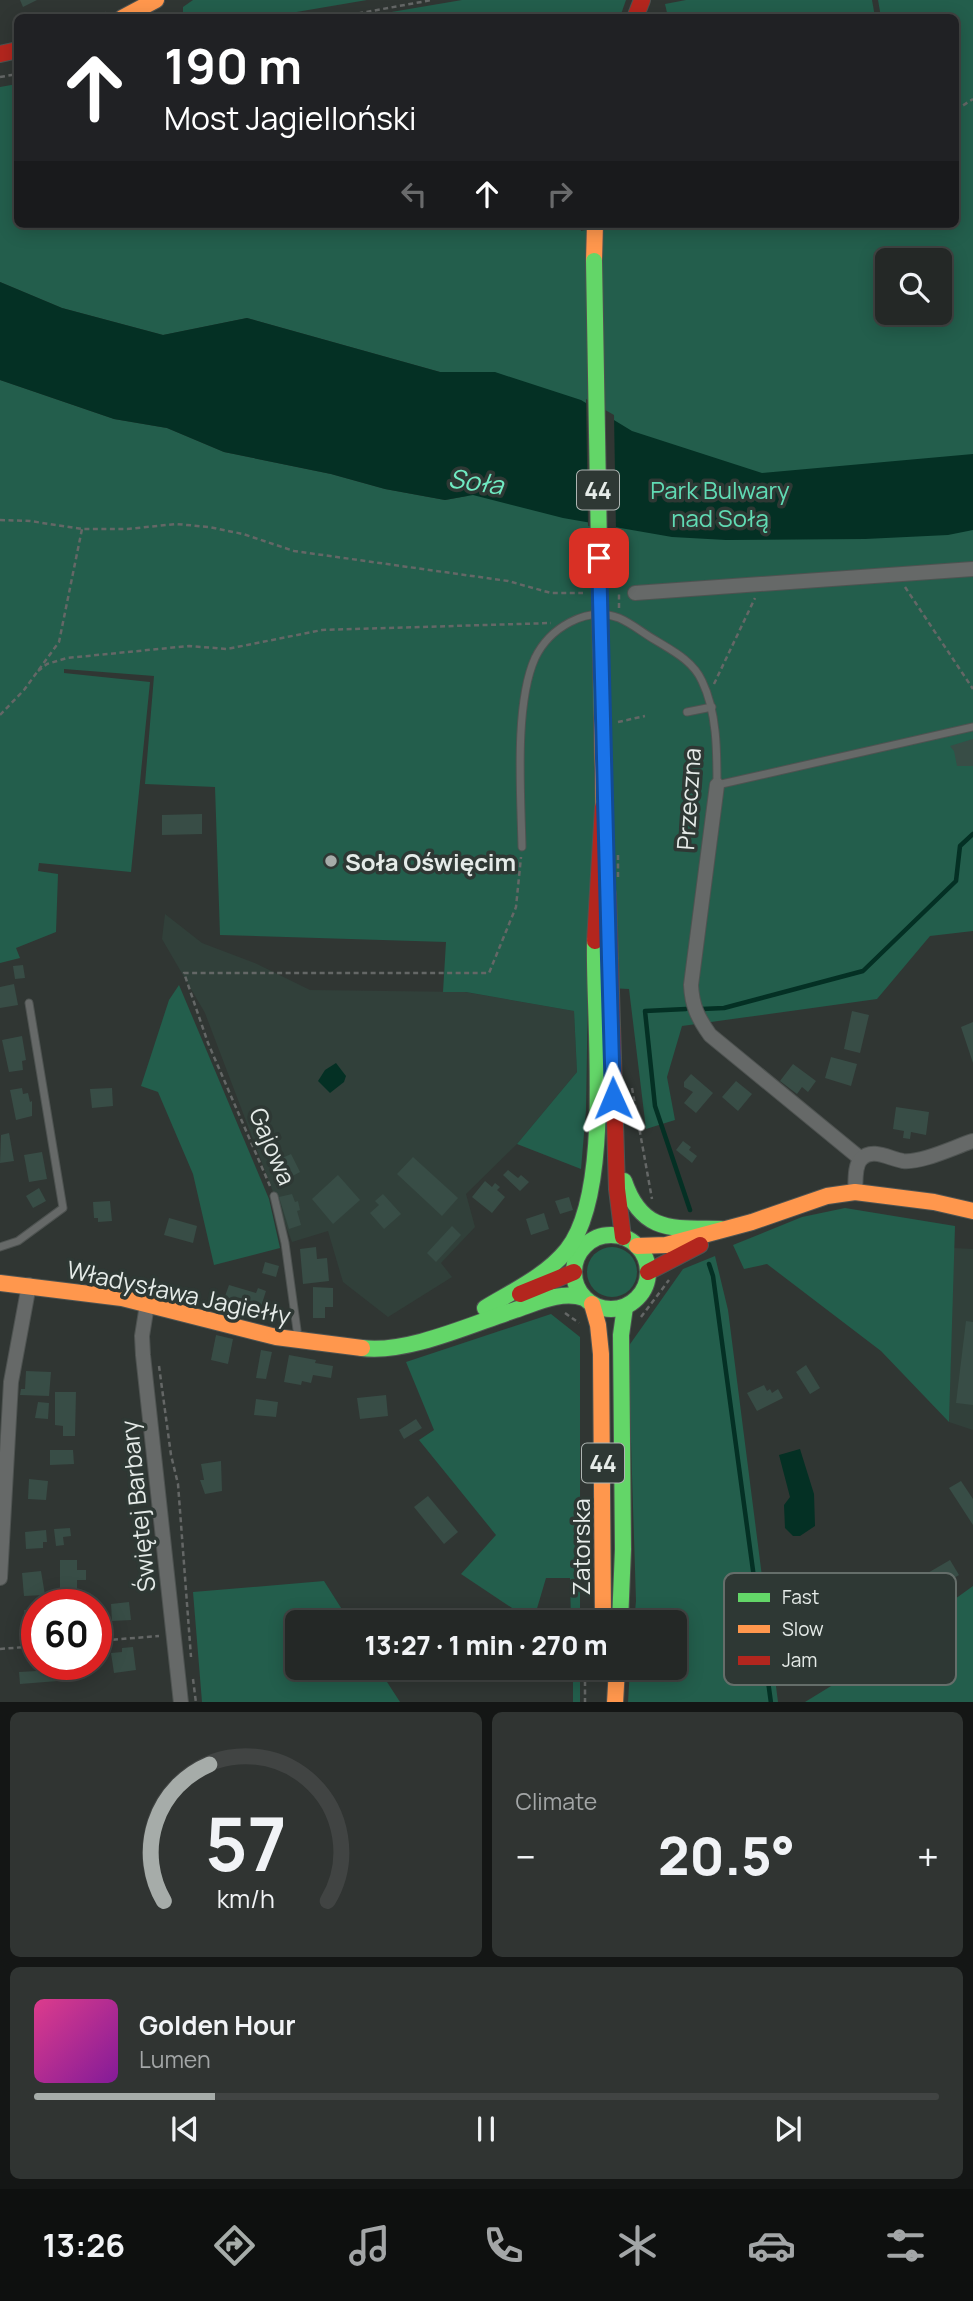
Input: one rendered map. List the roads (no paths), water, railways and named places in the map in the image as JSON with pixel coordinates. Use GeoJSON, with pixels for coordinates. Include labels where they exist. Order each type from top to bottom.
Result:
{"type":"FeatureCollection","features":[{"type":"Feature","properties":{"kind":"main road"},"geometry":{"type":"LineString","coordinates":[[130,10],[156,0]]}},
{"type":"Feature","properties":{"kind":"main road","name":"44"},"geometry":{"type":"LineString","coordinates":[[588,1301],[579,1290],[574,1272],[580,1253],[594,1239],[602,1179],[597,1118],[594,920],[608,721],[595,228]]}},
{"type":"Feature","properties":{"kind":"main road","name":"44"},"geometry":{"type":"LineString","coordinates":[[603,807],[610,940],[617,1189],[623,1237]]}},
{"type":"Feature","properties":{"kind":"main road"},"geometry":{"type":"LineString","coordinates":[[485,1308],[551,1266],[575,1238],[588,1202],[597,1118]]}},
{"type":"Feature","properties":{"kind":"main road"},"geometry":{"type":"LineString","coordinates":[[614,1124],[625,1185],[636,1210],[653,1223],[668,1228],[720,1229]]}},
{"type":"Feature","properties":{"kind":"main road"},"geometry":{"type":"LineString","coordinates":[[648,1272],[752,1222],[827,1196],[855,1192],[934,1202],[973,1211]]}},
{"type":"Feature","properties":{"kind":"main road"},"geometry":{"type":"LineString","coordinates":[[638,1246],[666,1245],[752,1222]]}},
{"type":"Feature","properties":{"kind":"main road"},"geometry":{"type":"LineString","coordinates":[[588,1301],[614,1310],[625,1307],[642,1293],[648,1272],[647,1262],[638,1246],[623,1237],[603,1236],[594,1239]]}},
{"type":"Feature","properties":{"kind":"main road","name":"Władysława Jagiełły"},"geometry":{"type":"LineString","coordinates":[[348,1344],[419,1329],[485,1308],[574,1272]]}},
{"type":"Feature","properties":{"kind":"main road","name":"Władysława Jagiełły"},"geometry":{"type":"LineString","coordinates":[[0,1283],[122,1298],[299,1341],[348,1344],[371,1349],[402,1345],[441,1335],[541,1300],[576,1295],[588,1301]]}},
{"type":"Feature","properties":{"kind":"main road","name":"Zatorska"},"geometry":{"type":"LineString","coordinates":[[588,1301],[598,1325],[601,1354],[603,1610]]}},
{"type":"Feature","properties":{"kind":"main road","name":"Zatorska"},"geometry":{"type":"LineString","coordinates":[[620,1610],[623,1549],[621,1335],[625,1307]]}},
{"type":"Feature","properties":{"kind":"main road"},"geometry":{"type":"LineString","coordinates":[[603,1680],[603,1702]]}},
{"type":"Feature","properties":{"kind":"main road"},"geometry":{"type":"LineString","coordinates":[[615,1702],[616,1680]]}},
{"type":"Feature","properties":{"kind":"street"},"geometry":{"type":"LineString","coordinates":[[635,593],[973,569]]}},
{"type":"Feature","properties":{"kind":"street","name":"Przeczna"},"geometry":{"type":"LineString","coordinates":[[717,785],[691,985],[695,1011],[710,1035],[861,1159]]}},
{"type":"Feature","properties":{"kind":"street"},"geometry":{"type":"LineString","coordinates":[[855,1192],[861,1159],[872,1154],[906,1161],[973,1141]]}},
{"type":"Feature","properties":{"kind":"street"},"geometry":{"type":"LineString","coordinates":[[0,1578],[11,1382],[29,1285]]}},
{"type":"Feature","properties":{"kind":"street","name":"Świętej Barbary"},"geometry":{"type":"LineString","coordinates":[[147,1305],[142,1336],[143,1355],[181,1702]]}},
{"type":"Feature","properties":{"kind":"lane","name":"Przeczna"},"geometry":{"type":"LineString","coordinates":[[522,847],[521,744],[525,700],[535,659],[557,630],[569,622],[593,615],[620,618],[686,660],[702,680],[712,707],[717,785]]}},
{"type":"Feature","properties":{"kind":"lane"},"geometry":{"type":"LineString","coordinates":[[687,712],[712,707]]}},
{"type":"Feature","properties":{"kind":"lane"},"geometry":{"type":"LineString","coordinates":[[717,785],[973,727]]}},
{"type":"Feature","properties":{"kind":"lane"},"geometry":{"type":"LineString","coordinates":[[0,1244],[18,1241],[63,1208],[29,1003]]}},
{"type":"Feature","properties":{"kind":"lane","name":"Gajowa"},"geometry":{"type":"LineString","coordinates":[[274,1196],[285,1243],[299,1341]]}},
{"type":"Feature","properties":{"kind":"water","name":"Soła"},"geometry":{"type":"Polygon","coordinates":[[[0,282],[62,308],[163,335],[247,318],[440,372],[495,372],[581,400],[632,431],[762,473],[973,454],[973,530],[948,535],[865,539],[726,540],[672,537],[563,518],[473,495],[445,500],[385,489],[331,474],[224,452],[167,428],[114,419],[0,380],[0,282]]]}},
{"type":"Feature","properties":{"kind":"water"},"geometry":{"type":"Polygon","coordinates":[[[336,1063],[346,1076],[344,1082],[330,1093],[318,1081],[325,1070],[336,1063]]]}},
{"type":"Feature","properties":{"kind":"water"},"geometry":{"type":"Polygon","coordinates":[[[800,1449],[814,1494],[815,1526],[800,1536],[793,1536],[785,1528],[784,1505],[790,1497],[779,1455],[800,1449]]]}},
{"type":"Feature","properties":{"kind":"waterway"},"geometry":{"type":"LineString","coordinates":[[702,1009],[724,1008],[863,971],[956,881],[960,846],[973,834]]}},
{"type":"Feature","properties":{"kind":"waterway"},"geometry":{"type":"LineString","coordinates":[[686,1009],[645,1011],[655,1106],[690,1210]]}},
{"type":"Feature","properties":{"kind":"waterway"},"geometry":{"type":"LineString","coordinates":[[709,1264],[713,1276],[753,1573]]}},
{"type":"Feature","properties":{"kind":"waterway"},"geometry":{"type":"LineString","coordinates":[[769,1685],[771,1702]]}},
{"type":"Feature","properties":{"kind":"place","name":"Soła Oświęcim"},"geometry":{"type":"Point","coordinates":[331,861]}},
{"type":"Feature","properties":{"kind":"park label","name":"Park Bulwary nad Sołą"},"geometry":{"type":"Point","coordinates":[720,503]}}]}
